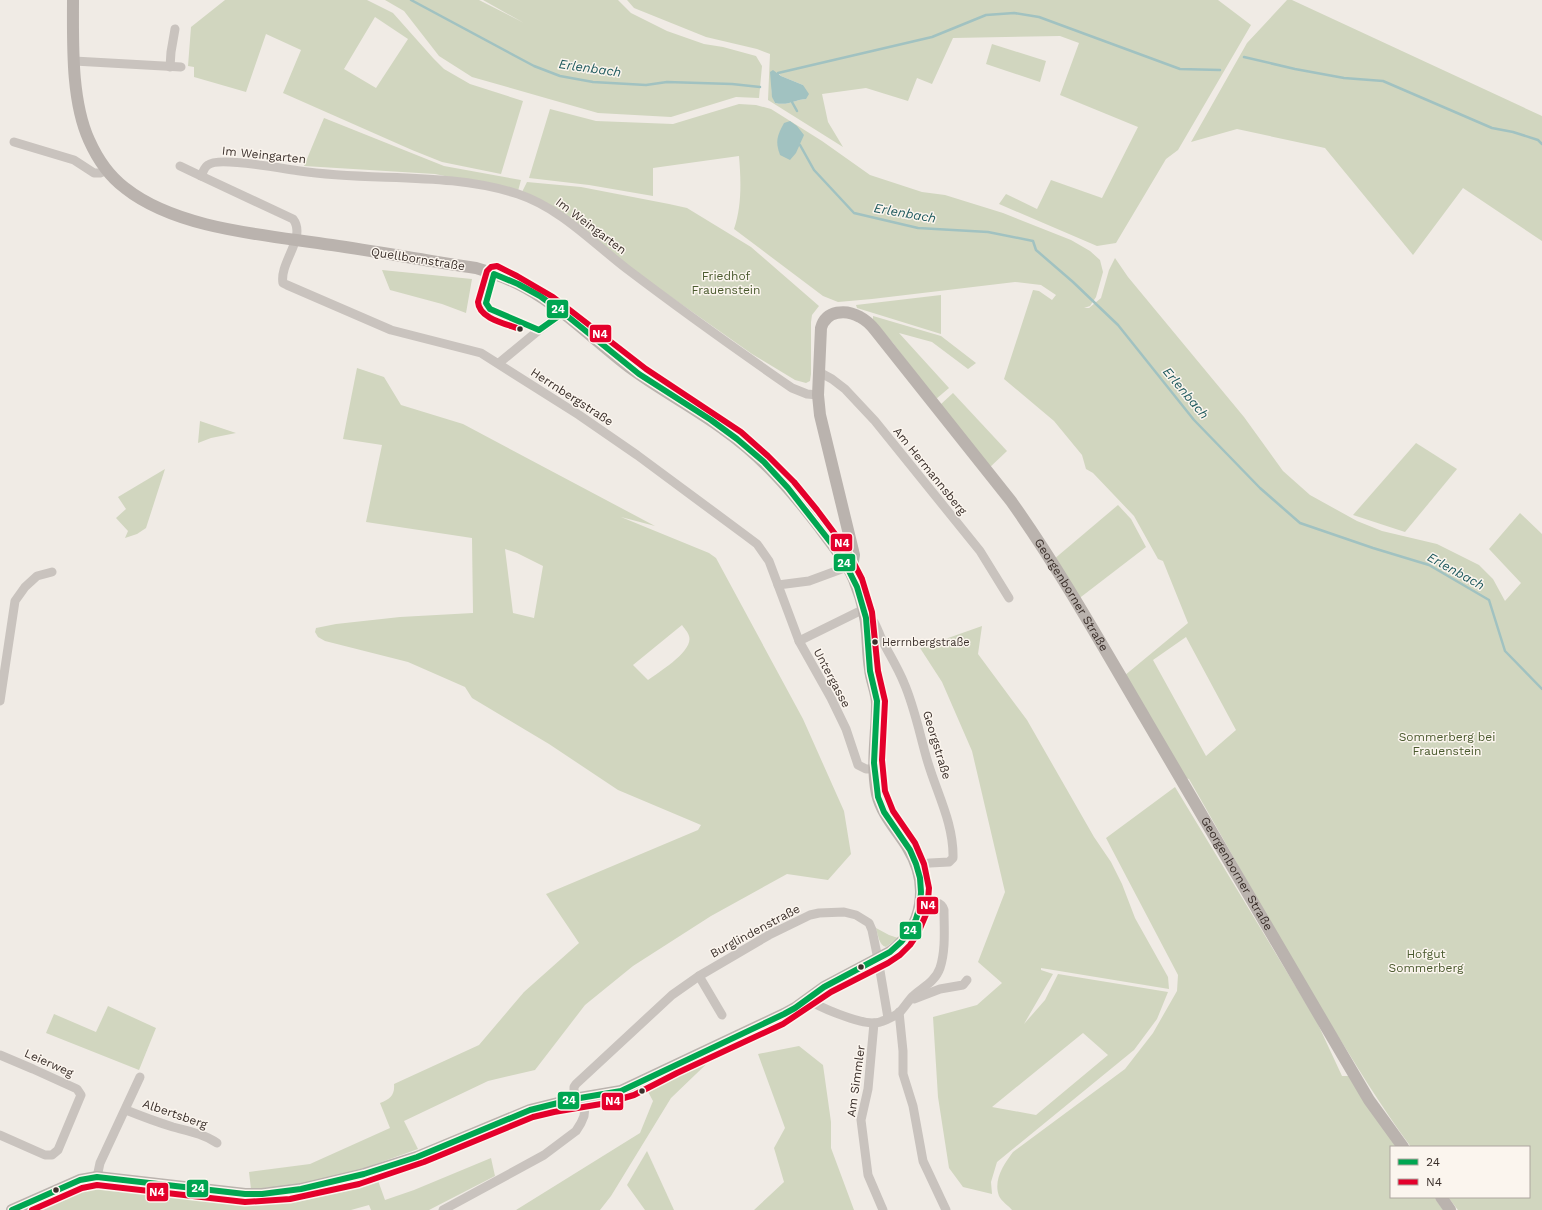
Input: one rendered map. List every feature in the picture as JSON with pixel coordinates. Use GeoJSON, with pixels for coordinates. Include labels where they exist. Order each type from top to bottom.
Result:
{"type":"FeatureCollection","features":[{"type":"Feature","properties":{"kind":"main road","name":"Quellbornstraße"},"geometry":{"type":"LineString","coordinates":[[12,1210],[83,1179],[97,1177],[245,1194],[281,1193],[326,1184],[417,1157],[530,1110],[574,1099],[621,1091],[784,1014],[824,987],[890,952],[906,939],[916,920],[920,902],[921,886],[916,866],[909,849],[891,824],[877,794],[875,768],[877,699],[871,676],[864,611],[856,583],[848,567],[784,482],[750,450],[724,429],[644,378],[563,313],[527,288],[476,268],[331,245],[295,241],[222,228],[174,214],[135,195],[118,182],[107,170],[94,150],[84,128],[78,100],[74,61],[73,0]]}},
{"type":"Feature","properties":{"kind":"main road","name":"Georgenborner Straße"},"geometry":{"type":"LineString","coordinates":[[848,567],[854,555],[820,415],[818,395],[821,328],[826,318],[832,314],[841,312],[850,313],[861,317],[875,330],[1011,501],[1040,543],[1369,1100],[1402,1146]]}},
{"type":"Feature","properties":{"kind":"main road"},"geometry":{"type":"LineString","coordinates":[[1442,1198],[1450,1210]]}},
{"type":"Feature","properties":{"kind":"street"},"geometry":{"type":"LineString","coordinates":[[170,67],[175,29]]}},
{"type":"Feature","properties":{"kind":"street"},"geometry":{"type":"LineString","coordinates":[[74,61],[181,68]]}},
{"type":"Feature","properties":{"kind":"street"},"geometry":{"type":"LineString","coordinates":[[14,142],[74,160],[94,173],[100,173],[107,170]]}},
{"type":"Feature","properties":{"kind":"street","name":"Im Weingarten"},"geometry":{"type":"LineString","coordinates":[[201,176],[208,164],[214,162],[238,162],[317,174],[352,177],[440,179],[474,184],[518,194],[542,204],[559,214],[627,269],[792,388],[807,394],[818,395]]}},
{"type":"Feature","properties":{"kind":"street"},"geometry":{"type":"LineString","coordinates":[[180,166],[293,219],[296,223],[297,231],[295,241]]}},
{"type":"Feature","properties":{"kind":"street","name":"Herrnbergstraße"},"geometry":{"type":"LineString","coordinates":[[295,241],[283,276],[284,282],[287,285],[391,330],[481,353],[499,363],[579,415],[728,521],[757,544],[769,560],[778,585]]}},
{"type":"Feature","properties":{"kind":"street"},"geometry":{"type":"LineString","coordinates":[[499,363],[539,330],[563,313]]}},
{"type":"Feature","properties":{"kind":"street","name":"Am Hermannsberg"},"geometry":{"type":"LineString","coordinates":[[819,372],[832,378],[845,389],[875,422],[980,551],[1009,598]]}},
{"type":"Feature","properties":{"kind":"street"},"geometry":{"type":"LineString","coordinates":[[778,585],[809,581],[848,567]]}},
{"type":"Feature","properties":{"kind":"street"},"geometry":{"type":"LineString","coordinates":[[0,701],[15,601],[25,587],[37,576],[52,572]]}},
{"type":"Feature","properties":{"kind":"street","name":"Untergasse"},"geometry":{"type":"LineString","coordinates":[[778,585],[799,641],[846,729],[858,765],[866,769],[875,768]]}},
{"type":"Feature","properties":{"kind":"street"},"geometry":{"type":"LineString","coordinates":[[799,641],[864,611]]}},
{"type":"Feature","properties":{"kind":"street","name":"Georgstraße"},"geometry":{"type":"LineString","coordinates":[[864,611],[874,620],[904,682],[914,709],[926,756],[943,802],[952,844],[952,858],[949,862],[930,863],[916,866]]}},
{"type":"Feature","properties":{"kind":"street"},"geometry":{"type":"LineString","coordinates":[[808,998],[816,1004],[844,1016],[874,1023],[899,1012],[909,1000],[935,977],[939,969],[942,955],[943,905],[939,903],[920,902]]}},
{"type":"Feature","properties":{"kind":"street","name":"Burglindenstraße"},"geometry":{"type":"LineString","coordinates":[[574,1099],[574,1087],[576,1084],[672,995],[699,976],[769,935],[810,915],[827,912],[844,912],[856,915],[868,923],[872,930],[888,1018]]}},
{"type":"Feature","properties":{"kind":"street"},"geometry":{"type":"LineString","coordinates":[[699,976],[722,1015]]}},
{"type":"Feature","properties":{"kind":"street"},"geometry":{"type":"LineString","coordinates":[[909,1000],[940,989],[963,985],[967,980]]}},
{"type":"Feature","properties":{"kind":"street"},"geometry":{"type":"LineString","coordinates":[[899,1012],[903,1051],[903,1074],[913,1106],[923,1161],[946,1210]]}},
{"type":"Feature","properties":{"kind":"street","name":"Am Simmler"},"geometry":{"type":"LineString","coordinates":[[874,1023],[868,1089],[862,1120],[868,1175],[883,1210]]}},
{"type":"Feature","properties":{"kind":"street","name":"Leierweg"},"geometry":{"type":"LineString","coordinates":[[0,1055],[33,1068],[77,1089],[81,1095],[58,1150],[52,1155],[44,1155],[0,1135]]}},
{"type":"Feature","properties":{"kind":"street"},"geometry":{"type":"LineString","coordinates":[[97,1177],[100,1163],[126,1110],[140,1077]]}},
{"type":"Feature","properties":{"kind":"street"},"geometry":{"type":"LineString","coordinates":[[443,1210],[544,1155],[576,1131],[581,1123],[587,1106],[586,1097]]}},
{"type":"Feature","properties":{"kind":"street","name":"Albertsberg"},"geometry":{"type":"LineString","coordinates":[[126,1110],[197,1134],[217,1143]]}},
{"type":"Feature","properties":{"kind":"green space"},"geometry":{"type":"Polygon","coordinates":[[[225,0],[367,0],[393,13],[444,69],[470,84],[523,101],[501,174],[442,162],[283,93],[301,50],[266,34],[246,92],[194,77],[194,67],[188,66],[191,27],[225,0]],[[375,17],[344,69],[376,88],[408,39],[375,17]]]}},
{"type":"Feature","properties":{"kind":"green space"},"geometry":{"type":"Polygon","coordinates":[[[385,0],[479,0],[524,23],[483,0],[618,0],[631,13],[667,31],[704,44],[723,47],[756,56],[762,66],[759,98],[736,97],[671,117],[598,113],[472,77],[439,56],[404,11],[385,0]]]}},
{"type":"Feature","properties":{"kind":"green space"},"geometry":{"type":"Polygon","coordinates":[[[627,0],[1218,0],[1251,25],[1178,150],[1166,159],[1116,243],[1097,246],[999,204],[1006,194],[1037,209],[1051,180],[1102,198],[1138,127],[1060,95],[1079,43],[1060,36],[953,38],[932,84],[917,78],[908,101],[866,88],[822,94],[828,122],[843,147],[768,100],[770,54],[757,49],[706,37],[634,8],[627,0]],[[777,72],[773,83],[772,95],[775,103],[788,103],[806,99],[803,85],[781,76],[777,72]]]}},
{"type":"Feature","properties":{"kind":"green space"},"geometry":{"type":"Polygon","coordinates":[[[1287,0],[1292,0],[1542,116],[1542,241],[1463,188],[1413,255],[1325,148],[1237,129],[1191,142],[1247,43],[1287,0]]]}},
{"type":"Feature","properties":{"kind":"green space"},"geometry":{"type":"Polygon","coordinates":[[[992,44],[1046,61],[1040,82],[986,64],[992,44]]]}},
{"type":"Feature","properties":{"kind":"green space"},"geometry":{"type":"Polygon","coordinates":[[[739,104],[756,105],[771,109],[822,141],[870,175],[922,192],[945,195],[1003,213],[1071,240],[1090,251],[1100,260],[1103,272],[1096,297],[1090,306],[1084,308],[1089,308],[1101,298],[1109,270],[1115,258],[1128,277],[1244,417],[1283,471],[1310,495],[1357,521],[1382,531],[1437,544],[1479,565],[1493,579],[1505,601],[1521,583],[1489,549],[1520,513],[1542,534],[1542,1210],[1458,1210],[1449,1198],[1530,1198],[1530,1146],[1410,1146],[1379,1101],[1328,1020],[1189,779],[1182,777],[1124,676],[1188,623],[1163,561],[1158,559],[1134,516],[1093,473],[1086,469],[1082,455],[1054,421],[1004,379],[1033,290],[1039,291],[1052,300],[1056,295],[1041,285],[1015,282],[838,302],[823,296],[734,229],[740,202],[739,156],[653,168],[653,196],[589,185],[529,178],[550,109],[596,121],[673,124],[739,104]],[[1186,637],[1153,660],[1206,756],[1236,730],[1186,637]]]}},
{"type":"Feature","properties":{"kind":"green space"},"geometry":{"type":"Polygon","coordinates":[[[324,118],[444,166],[521,180],[518,191],[435,174],[304,166],[324,118]]]}},
{"type":"Feature","properties":{"kind":"green space","name":"Friedhof Frauenstein"},"geometry":{"type":"Polygon","coordinates":[[[527,182],[581,187],[687,208],[751,247],[819,306],[812,315],[811,322],[810,381],[806,383],[795,380],[752,354],[522,192],[527,182]]]}},
{"type":"Feature","properties":{"kind":"green space"},"geometry":{"type":"Polygon","coordinates":[[[382,270],[472,279],[466,313],[442,304],[390,290],[382,270]]]}},
{"type":"Feature","properties":{"kind":"green space"},"geometry":{"type":"Polygon","coordinates":[[[941,295],[941,334],[857,308],[856,305],[941,295]]]}},
{"type":"Feature","properties":{"kind":"green space"},"geometry":{"type":"Polygon","coordinates":[[[873,316],[941,336],[976,363],[968,369],[932,342],[899,333],[949,388],[936,399],[893,343],[873,320],[873,316]]]}},
{"type":"Feature","properties":{"kind":"green space"},"geometry":{"type":"Polygon","coordinates":[[[357,368],[384,377],[401,405],[463,424],[655,526],[621,517],[709,553],[716,558],[803,719],[844,811],[851,854],[828,880],[787,874],[711,916],[633,966],[585,1005],[535,1070],[488,1081],[404,1121],[418,1149],[362,1169],[299,1185],[251,1189],[249,1172],[310,1164],[390,1128],[380,1103],[387,1100],[393,1094],[394,1084],[479,1045],[524,992],[579,943],[546,894],[698,830],[701,825],[618,790],[549,744],[472,698],[465,687],[408,662],[325,641],[318,637],[315,632],[316,628],[336,624],[400,617],[473,613],[472,538],[366,522],[382,445],[343,439],[357,368]],[[505,549],[513,613],[534,618],[543,566],[517,553],[505,549]],[[682,625],[633,665],[648,680],[667,667],[686,648],[689,642],[689,636],[682,625]]]}},
{"type":"Feature","properties":{"kind":"green space"},"geometry":{"type":"Polygon","coordinates":[[[953,393],[1007,451],[988,469],[940,405],[953,393]]]}},
{"type":"Feature","properties":{"kind":"green space"},"geometry":{"type":"Polygon","coordinates":[[[200,421],[236,433],[211,438],[198,443],[200,421]]]}},
{"type":"Feature","properties":{"kind":"green space"},"geometry":{"type":"Polygon","coordinates":[[[1416,443],[1457,469],[1405,532],[1353,515],[1416,443]]]}},
{"type":"Feature","properties":{"kind":"green space"},"geometry":{"type":"Polygon","coordinates":[[[165,469],[146,528],[137,534],[125,538],[128,531],[116,518],[126,509],[118,497],[165,469]]]}},
{"type":"Feature","properties":{"kind":"green space"},"geometry":{"type":"Polygon","coordinates":[[[1118,505],[1131,519],[1146,547],[1077,600],[1053,560],[1118,505]]]}},
{"type":"Feature","properties":{"kind":"green space"},"geometry":{"type":"Polygon","coordinates":[[[982,626],[978,654],[1027,720],[1094,837],[1111,862],[1122,884],[1135,918],[1168,977],[1169,989],[1041,968],[1041,970],[1053,974],[1024,1024],[1045,1000],[1058,974],[1168,992],[1157,1019],[1134,1050],[997,1162],[991,1182],[992,1194],[963,1187],[949,1168],[938,1097],[933,1017],[977,1005],[1002,983],[978,962],[1005,892],[972,751],[942,682],[920,648],[982,626]],[[1083,1033],[992,1107],[1036,1115],[1108,1055],[1083,1033]]]}},
{"type":"Feature","properties":{"kind":"green space"},"geometry":{"type":"Polygon","coordinates":[[[1175,787],[1316,1020],[1342,1076],[1349,1076],[1395,1146],[1390,1146],[1390,1198],[1435,1198],[1443,1210],[1012,1210],[1003,1202],[999,1196],[997,1184],[998,1178],[1000,1172],[1013,1152],[1125,1069],[1153,1033],[1177,991],[1178,975],[1106,838],[1175,787]]]}},
{"type":"Feature","properties":{"kind":"green space"},"geometry":{"type":"Polygon","coordinates":[[[876,928],[898,938],[886,947],[880,942],[876,928]]]}},
{"type":"Feature","properties":{"kind":"green space"},"geometry":{"type":"Polygon","coordinates":[[[108,1006],[156,1028],[139,1070],[46,1033],[54,1014],[96,1032],[108,1006]]]}},
{"type":"Feature","properties":{"kind":"green space"},"geometry":{"type":"Polygon","coordinates":[[[799,1046],[823,1065],[831,1122],[831,1148],[854,1210],[754,1210],[784,1182],[774,1148],[785,1128],[758,1054],[799,1046]]]}},
{"type":"Feature","properties":{"kind":"green space"},"geometry":{"type":"Polygon","coordinates":[[[721,1050],[671,1098],[611,1196],[600,1210],[516,1210],[640,1133],[653,1101],[645,1086],[721,1050]]]}},
{"type":"Feature","properties":{"kind":"green space"},"geometry":{"type":"Polygon","coordinates":[[[647,1151],[674,1210],[645,1210],[627,1185],[647,1151]]]}},
{"type":"Feature","properties":{"kind":"green space"},"geometry":{"type":"Polygon","coordinates":[[[491,1158],[495,1176],[429,1210],[371,1210],[369,1205],[351,1210],[33,1210],[64,1195],[99,1187],[257,1200],[309,1195],[376,1175],[385,1200],[414,1190],[491,1158]]]}},
{"type":"Feature","properties":{"kind":"water"},"geometry":{"type":"Polygon","coordinates":[[[773,70],[781,76],[803,85],[809,94],[806,99],[788,103],[775,103],[772,97],[770,72],[773,70]]]}},
{"type":"Feature","properties":{"kind":"water"},"geometry":{"type":"Polygon","coordinates":[[[790,121],[797,126],[804,135],[796,153],[790,160],[780,155],[777,142],[778,135],[784,123],[790,121]]]}},
{"type":"Feature","properties":{"kind":"waterway","name":"Erlenbach"},"geometry":{"type":"LineString","coordinates":[[411,0],[534,66],[560,76],[593,82],[646,85],[667,82],[732,84],[760,87]]}},
{"type":"Feature","properties":{"kind":"waterway","name":"Erlenbach"},"geometry":{"type":"LineString","coordinates":[[777,76],[778,73],[932,37],[986,15],[1014,13],[1039,17],[1180,69],[1220,70]]}},
{"type":"Feature","properties":{"kind":"waterway"},"geometry":{"type":"LineString","coordinates":[[1244,57],[1295,69],[1344,78],[1383,81],[1492,128],[1513,132],[1538,140],[1542,144]]}},
{"type":"Feature","properties":{"kind":"waterway","name":"Erlenbach"},"geometry":{"type":"LineString","coordinates":[[792,102],[797,111]]}},
{"type":"Feature","properties":{"kind":"waterway","name":"Erlenbach"},"geometry":{"type":"LineString","coordinates":[[800,145],[814,170],[854,213],[918,228],[988,232],[1033,241],[1036,250],[1073,282],[1118,325],[1194,420],[1260,488],[1300,523],[1429,565],[1489,600],[1505,651],[1542,689]]}},
{"type":"Feature","properties":{"kind":"transit line","name":"N4"},"geometry":{"type":"LineString","coordinates":[[32,1210],[82,1188],[97,1185],[245,1202],[290,1199],[359,1184],[424,1162],[533,1117],[607,1103],[634,1095],[677,1073],[783,1024],[831,992],[888,963],[900,955],[910,945],[918,933],[927,912],[929,888],[924,864],[915,843],[893,811],[885,791],[882,760],[885,701],[878,671],[872,612],[862,579],[847,550],[794,482],[741,432],[646,369],[553,297],[497,266],[491,267],[487,271],[478,302],[480,308],[488,317],[520,329]]}},
{"type":"Feature","properties":{"kind":"transit line","name":"24"},"geometry":{"type":"LineString","coordinates":[[12,1210],[80,1180],[97,1177],[245,1194],[262,1194],[301,1189],[364,1174],[417,1157],[530,1110],[574,1099],[621,1091],[795,1008],[824,987],[890,952],[910,931],[920,906],[920,878],[910,850],[884,812],[878,797],[874,763],[877,701],[870,671],[866,618],[857,587],[847,567],[835,548],[788,488],[764,462],[737,439],[711,420],[639,374],[566,315],[540,296],[518,284],[494,274],[486,303],[490,309],[539,330],[563,313]]}},
{"type":"Feature","properties":{"kind":"place","name":"Herrnbergstraße"},"geometry":{"type":"Point","coordinates":[875,642]}},
{"type":"Feature","properties":{"kind":"park label","name":"Sommerberg bei Frauenstein"},"geometry":{"type":"Point","coordinates":[1447,744]}},
{"type":"Feature","properties":{"kind":"park label","name":"Hofgut Sommerberg"},"geometry":{"type":"Point","coordinates":[1426,961]}}]}
